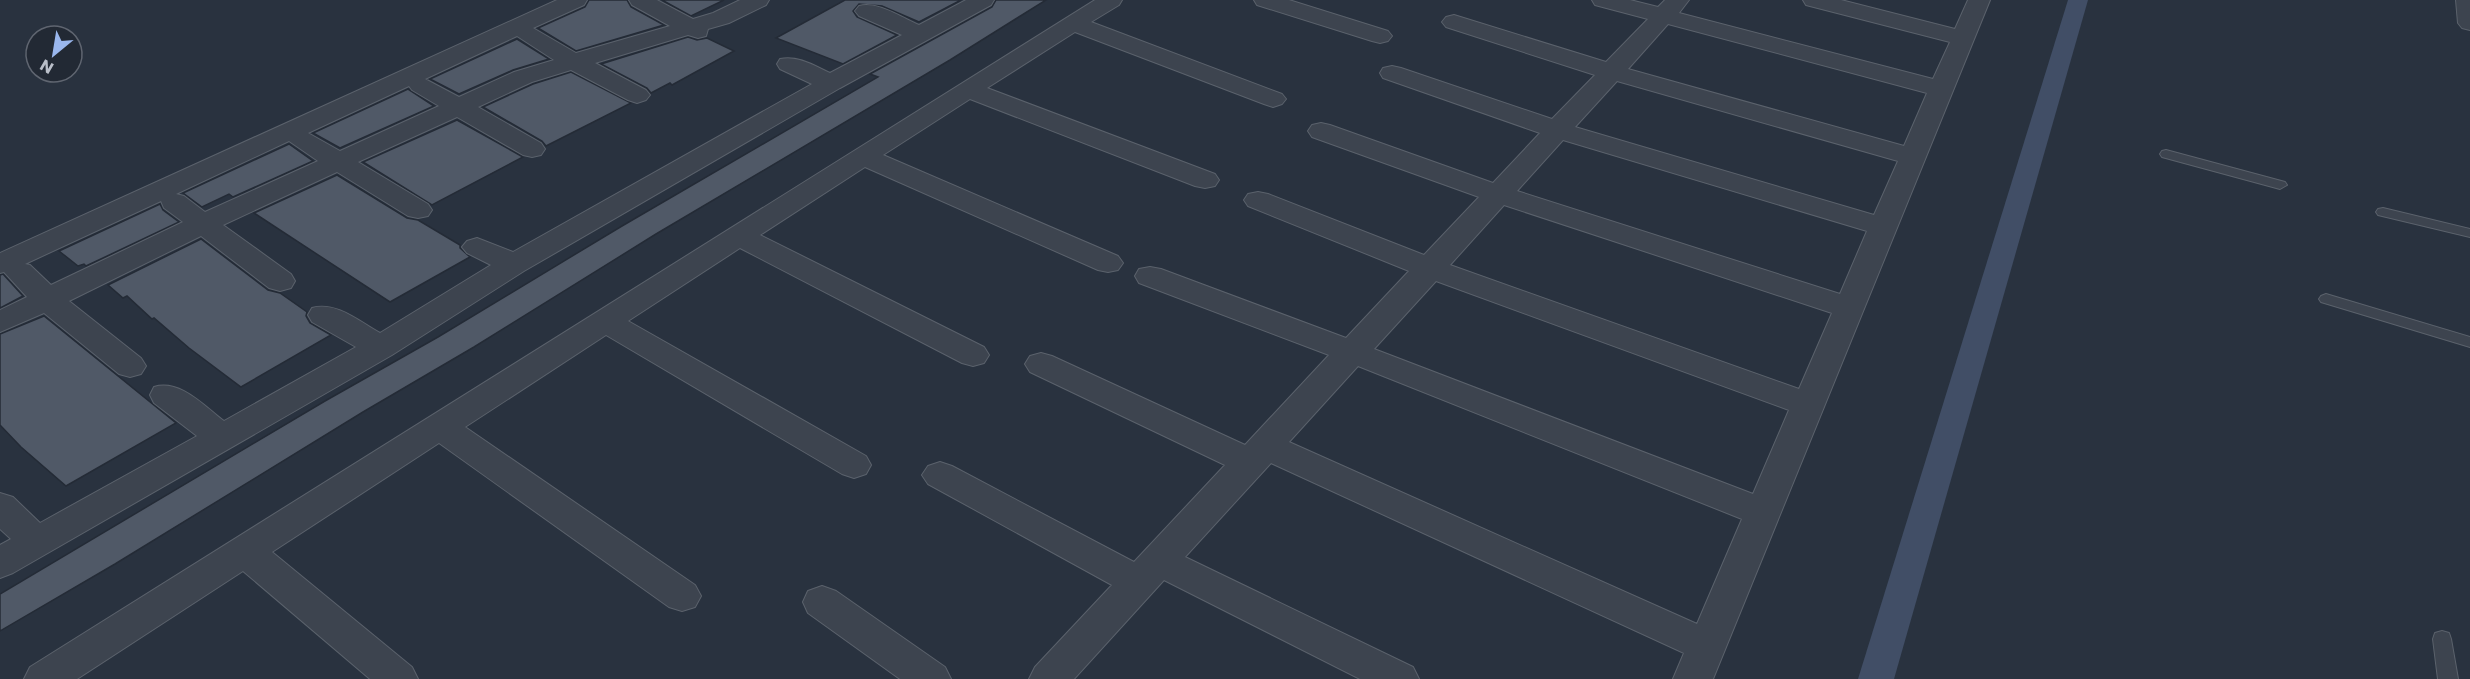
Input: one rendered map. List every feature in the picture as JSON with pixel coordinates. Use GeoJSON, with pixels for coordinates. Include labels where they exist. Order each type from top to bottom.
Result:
{"type":"FeatureCollection","features":[{"type":"Feature","properties":{"kind":"street"},"geometry":{"type":"LineString","coordinates":[[130,366],[10,268],[576,0]]}},
{"type":"Feature","properties":{"kind":"street"},"geometry":{"type":"LineString","coordinates":[[640,0],[718,40]]}},
{"type":"Feature","properties":{"kind":"street"},"geometry":{"type":"LineString","coordinates":[[0,322],[204,223],[523,77],[721,18],[758,0]]}},
{"type":"Feature","properties":{"kind":"street"},"geometry":{"type":"LineString","coordinates":[[0,564],[381,347],[514,264],[831,83],[983,0]]}},
{"type":"Feature","properties":{"kind":"street"},"geometry":{"type":"LineString","coordinates":[[44,679],[862,156],[1111,0]]}},
{"type":"Feature","properties":{"kind":"street"},"geometry":{"type":"LineString","coordinates":[[1265,0],[1380,36]]}},
{"type":"Feature","properties":{"kind":"street"},"geometry":{"type":"LineString","coordinates":[[1603,0],[1670,8],[1942,89]]}},
{"type":"Feature","properties":{"kind":"street"},"geometry":{"type":"LineString","coordinates":[[1814,0],[1963,38]]}},
{"type":"Feature","properties":{"kind":"street"},"geometry":{"type":"LineString","coordinates":[[1693,679],[1979,0]]}},
{"type":"Feature","properties":{"kind":"street"},"geometry":{"type":"LineString","coordinates":[[2467,0],[2470,23]]}},
{"type":"Feature","properties":{"kind":"street"},"geometry":{"type":"LineString","coordinates":[[1049,679],[1670,8]]}},
{"type":"Feature","properties":{"kind":"street"},"geometry":{"type":"LineString","coordinates":[[867,11],[920,34]]}},
{"type":"Feature","properties":{"kind":"street"},"geometry":{"type":"LineString","coordinates":[[1454,22],[1612,72],[1913,157]]}},
{"type":"Feature","properties":{"kind":"street"},"geometry":{"type":"LineString","coordinates":[[1074,23],[1273,99]]}},
{"type":"Feature","properties":{"kind":"street"},"geometry":{"type":"LineString","coordinates":[[527,34],[572,61],[637,94]]}},
{"type":"Feature","properties":{"kind":"street"},"geometry":{"type":"LineString","coordinates":[[789,64],[831,83]]}},
{"type":"Feature","properties":{"kind":"street"},"geometry":{"type":"LineString","coordinates":[[1392,73],[1558,130],[1884,226]]}},
{"type":"Feature","properties":{"kind":"street"},"geometry":{"type":"LineString","coordinates":[[421,85],[532,148]]}},
{"type":"Feature","properties":{"kind":"street"},"geometry":{"type":"LineString","coordinates":[[968,89],[1205,180]]}},
{"type":"Feature","properties":{"kind":"street"},"geometry":{"type":"LineString","coordinates":[[1321,131],[1498,194],[1849,308]]}},
{"type":"Feature","properties":{"kind":"street"},"geometry":{"type":"LineString","coordinates":[[301,139],[418,210]]}},
{"type":"Feature","properties":{"kind":"street"},"geometry":{"type":"LineString","coordinates":[[862,156],[1107,263]]}},
{"type":"Feature","properties":{"kind":"street"},"geometry":{"type":"LineString","coordinates":[[1258,200],[1430,268],[1809,405]]}},
{"type":"Feature","properties":{"kind":"street"},"geometry":{"type":"LineString","coordinates":[[174,202],[280,281]]}},
{"type":"Feature","properties":{"kind":"street"},"geometry":{"type":"LineString","coordinates":[[738,236],[973,355]]}},
{"type":"Feature","properties":{"kind":"street"},"geometry":{"type":"LineString","coordinates":[[477,247],[514,264]]}},
{"type":"Feature","properties":{"kind":"street"},"geometry":{"type":"LineString","coordinates":[[1150,276],[1763,512]]}},
{"type":"Feature","properties":{"kind":"street"},"geometry":{"type":"LineString","coordinates":[[323,315],[381,347]]}},
{"type":"Feature","properties":{"kind":"street"},"geometry":{"type":"LineString","coordinates":[[605,321],[854,465]]}},
{"type":"Feature","properties":{"kind":"street"},"geometry":{"type":"LineString","coordinates":[[1041,364],[1707,646]]}},
{"type":"Feature","properties":{"kind":"street"},"geometry":{"type":"LineString","coordinates":[[166,395],[224,438]]}},
{"type":"Feature","properties":{"kind":"street"},"geometry":{"type":"LineString","coordinates":[[439,426],[682,596]]}},
{"type":"Feature","properties":{"kind":"street"},"geometry":{"type":"LineString","coordinates":[[940,475],[1149,572],[1399,679]]}},
{"type":"Feature","properties":{"kind":"street"},"geometry":{"type":"LineString","coordinates":[[0,507],[37,542]]}},
{"type":"Feature","properties":{"kind":"street"},"geometry":{"type":"LineString","coordinates":[[244,551],[398,679]]}},
{"type":"Feature","properties":{"kind":"street"},"geometry":{"type":"LineString","coordinates":[[822,602],[931,679]]}},
{"type":"Feature","properties":{"kind":"lane"},"geometry":{"type":"LineString","coordinates":[[2166,154],[2280,185]]}},
{"type":"Feature","properties":{"kind":"lane"},"geometry":{"type":"LineString","coordinates":[[2383,212],[2470,233]]}},
{"type":"Feature","properties":{"kind":"lane"},"geometry":{"type":"LineString","coordinates":[[2326,299],[2470,342]]}},
{"type":"Feature","properties":{"kind":"lane"},"geometry":{"type":"LineString","coordinates":[[2442,639],[2448,679]]}},
{"type":"Feature","properties":{"kind":"building"},"geometry":{"type":"Polygon","coordinates":[[[589,0],[627,0],[631,7],[664,25],[576,51],[538,28],[585,7],[589,0]]]}},
{"type":"Feature","properties":{"kind":"building"},"geometry":{"type":"Polygon","coordinates":[[[662,0],[724,0],[691,16],[662,0]]]}},
{"type":"Feature","properties":{"kind":"building"},"geometry":{"type":"Polygon","coordinates":[[[845,0],[961,0],[919,22],[882,6],[859,4],[853,11],[857,17],[897,35],[843,64],[776,38],[845,0]]]}},
{"type":"Feature","properties":{"kind":"building"},"geometry":{"type":"Polygon","coordinates":[[[996,0],[1046,0],[950,60],[656,234],[115,564],[0,631],[0,594],[878,77],[870,74],[992,7],[996,0]]]}},
{"type":"Feature","properties":{"kind":"building"},"geometry":{"type":"Polygon","coordinates":[[[688,37],[697,40],[707,38],[734,51],[672,85],[670,83],[651,93],[647,88],[601,64],[688,37]]]}},
{"type":"Feature","properties":{"kind":"building"},"geometry":{"type":"Polygon","coordinates":[[[517,39],[549,59],[513,70],[459,94],[430,79],[517,39]]]}},
{"type":"Feature","properties":{"kind":"building"},"geometry":{"type":"Polygon","coordinates":[[[571,72],[631,103],[546,146],[542,141],[483,107],[533,84],[571,72]]]}},
{"type":"Feature","properties":{"kind":"building"},"geometry":{"type":"Polygon","coordinates":[[[408,89],[434,106],[340,148],[313,133],[408,89]]]}},
{"type":"Feature","properties":{"kind":"building"},"geometry":{"type":"Polygon","coordinates":[[[457,120],[523,157],[432,205],[363,162],[457,120]]]}},
{"type":"Feature","properties":{"kind":"building"},"geometry":{"type":"Polygon","coordinates":[[[289,144],[313,161],[233,197],[229,194],[202,207],[183,193],[289,144]]]}},
{"type":"Feature","properties":{"kind":"building"},"geometry":{"type":"Polygon","coordinates":[[[337,175],[407,218],[418,220],[460,245],[460,248],[470,257],[390,302],[254,213],[337,175]]]}},
{"type":"Feature","properties":{"kind":"building"},"geometry":{"type":"Polygon","coordinates":[[[160,204],[163,210],[179,222],[86,266],[84,264],[78,266],[59,251],[160,204]]]}},
{"type":"Feature","properties":{"kind":"building"},"geometry":{"type":"Polygon","coordinates":[[[201,239],[268,290],[280,293],[307,312],[306,316],[310,323],[331,335],[241,387],[154,318],[152,319],[127,296],[123,298],[108,285],[201,239]]]}},
{"type":"Feature","properties":{"kind":"building"},"geometry":{"type":"Polygon","coordinates":[[[3,274],[23,296],[0,308],[0,275],[3,274]]]}},
{"type":"Feature","properties":{"kind":"building"},"geometry":{"type":"Polygon","coordinates":[[[44,316],[176,423],[66,486],[21,447],[0,425],[0,334],[44,316]]]}},
{"type":"Feature","properties":{"kind":"waterway"},"geometry":{"type":"LineString","coordinates":[[1876,679],[2078,0]]}}]}
